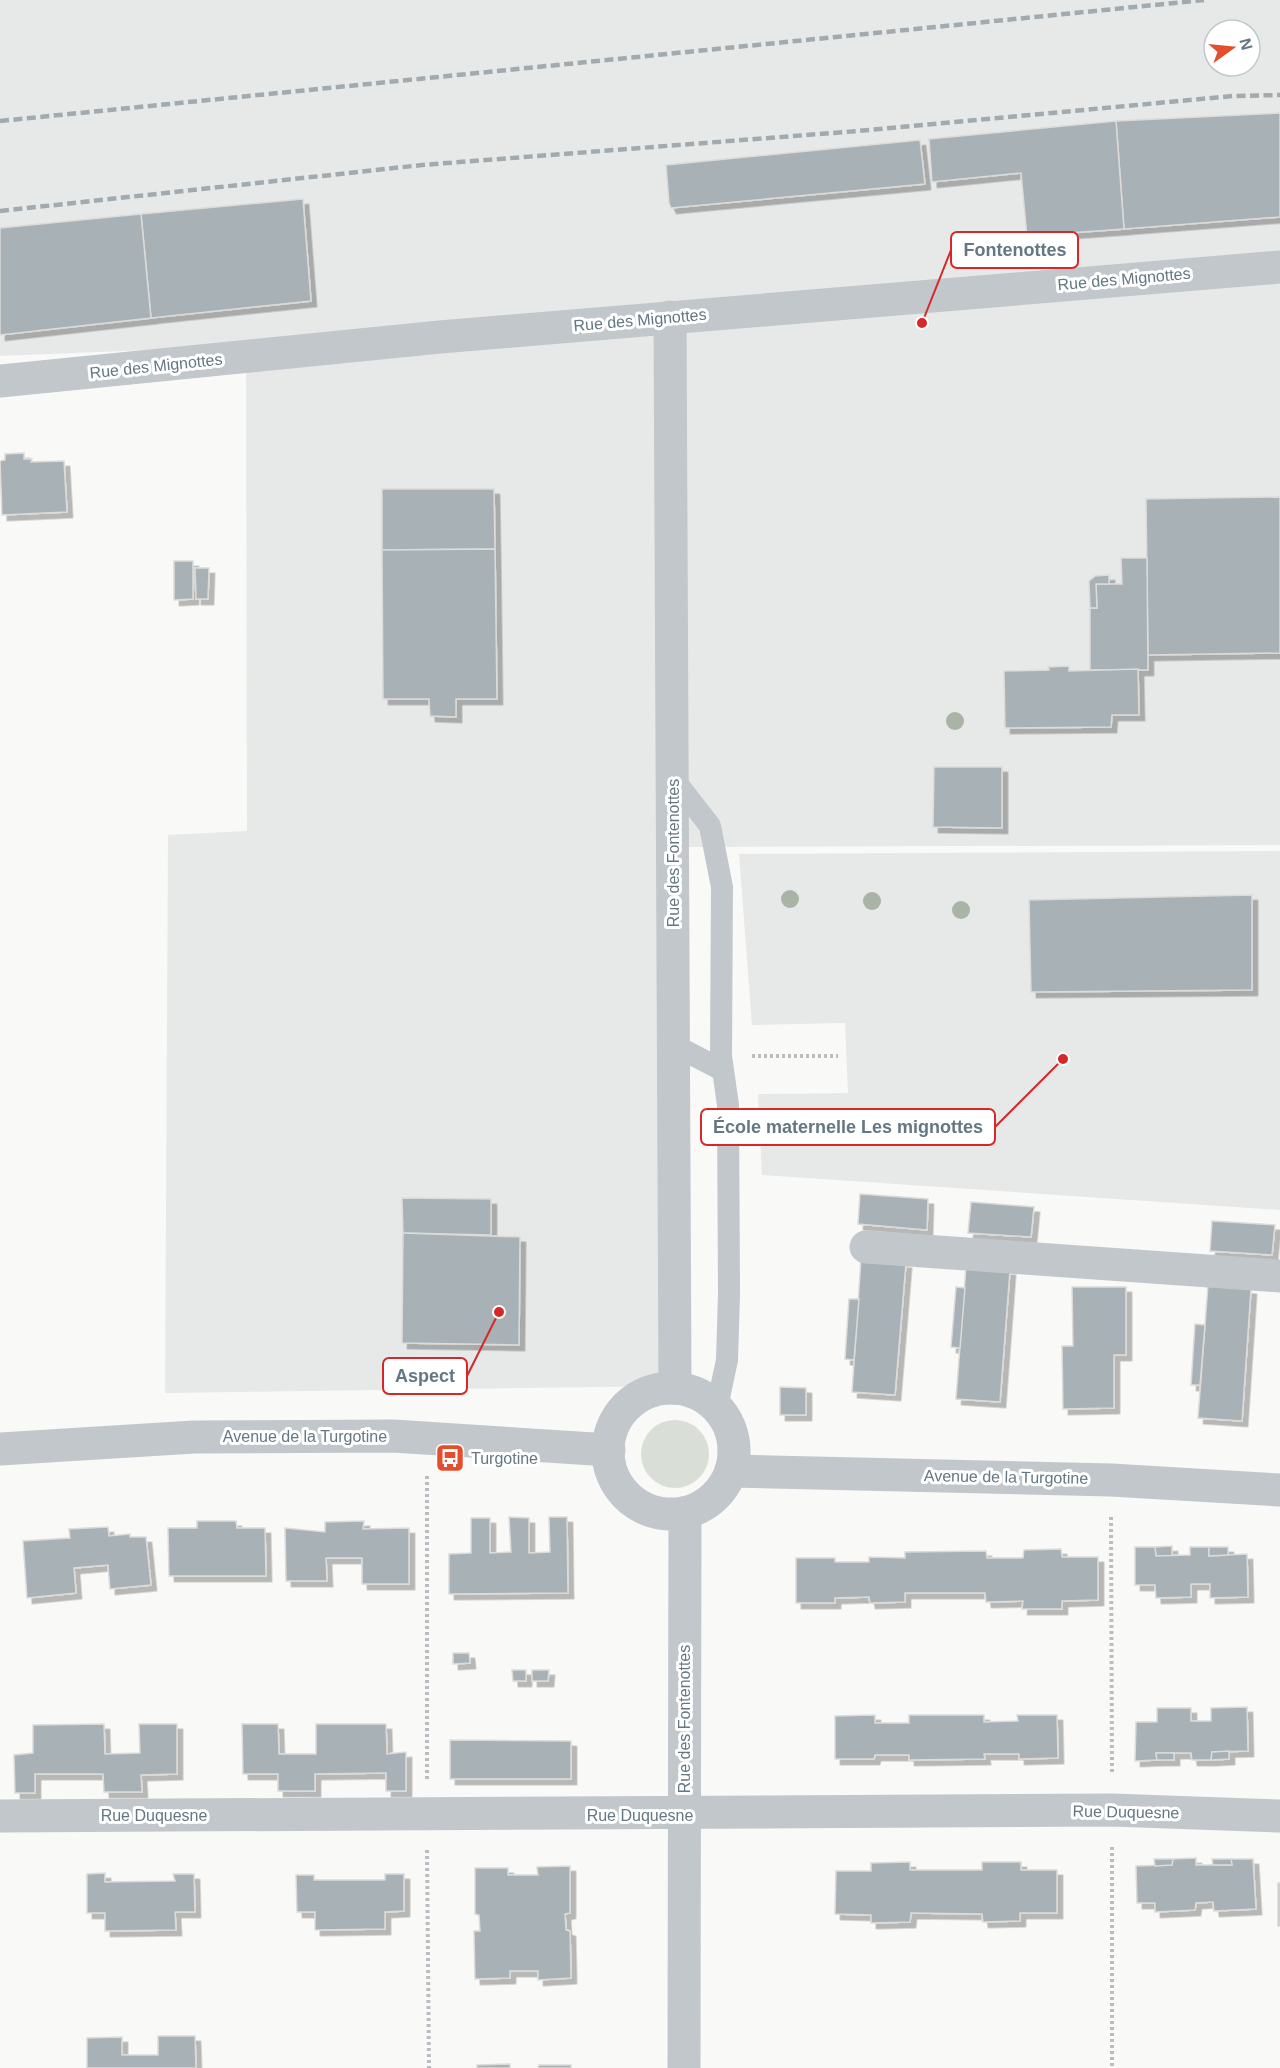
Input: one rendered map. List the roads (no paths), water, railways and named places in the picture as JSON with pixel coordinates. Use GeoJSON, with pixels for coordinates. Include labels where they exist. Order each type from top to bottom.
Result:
{"type":"FeatureCollection","features":[{"type":"Feature","properties":{"kind":"street","name":"Rue des Mignottes"},"geometry":{"type":"LineString","coordinates":[[0,381],[440,337],[1280,267]]}},
{"type":"Feature","properties":{"kind":"street","name":"Rue des Fontenottes"},"geometry":{"type":"LineString","coordinates":[[670,317],[675,1388]]}},
{"type":"Feature","properties":{"kind":"street"},"geometry":{"type":"LineString","coordinates":[[866,1247],[1280,1276]]}},
{"type":"Feature","properties":{"kind":"street"},"geometry":{"type":"LineString","coordinates":[[675,1388],[696,1393],[717,1407],[729,1424],[734,1443],[731,1471],[720,1492],[704,1505],[686,1513],[659,1513],[634,1502],[622,1490],[612,1473],[609,1450],[613,1429],[623,1410],[647,1393],[675,1388]]}},
{"type":"Feature","properties":{"kind":"street","name":"Avenue de la Turgotine"},"geometry":{"type":"LineString","coordinates":[[0,1449],[194,1437],[427,1437],[609,1450]]}},
{"type":"Feature","properties":{"kind":"street","name":"Avenue de la Turgotine"},"geometry":{"type":"LineString","coordinates":[[731,1471],[1111,1480],[1280,1491]]}},
{"type":"Feature","properties":{"kind":"street","name":"Rue des Fontenottes"},"geometry":{"type":"LineString","coordinates":[[684,2068],[686,1513]]}},
{"type":"Feature","properties":{"kind":"street","name":"Rue Duquesne"},"geometry":{"type":"LineString","coordinates":[[0,1816],[684,1815],[1112,1810],[1280,1816]]}},
{"type":"Feature","properties":{"kind":"lane"},"geometry":{"type":"LineString","coordinates":[[672,777],[710,826],[722,887],[721,1063],[728,1105],[729,1294],[727,1360],[717,1407]]}},
{"type":"Feature","properties":{"kind":"lane"},"geometry":{"type":"LineString","coordinates":[[674,1045],[721,1063]]}},
{"type":"Feature","properties":{"kind":"railway"},"geometry":{"type":"LineString","coordinates":[[0,121],[1204,0]]}},
{"type":"Feature","properties":{"kind":"railway"},"geometry":{"type":"LineString","coordinates":[[0,211],[422,165],[858,131],[1233,96],[1280,95]]}},
{"type":"Feature","properties":{"kind":"place","name":"Fontenottes"},"geometry":{"type":"Point","coordinates":[922,323]}},
{"type":"Feature","properties":{"kind":"place","name":"École maternelle Les mignottes"},"geometry":{"type":"Point","coordinates":[1063,1059]}},
{"type":"Feature","properties":{"kind":"place","name":"Aspect"},"geometry":{"type":"Point","coordinates":[499,1312]}},
{"type":"Feature","properties":{"kind":"place","name":"Turgotine"},"geometry":{"type":"Point","coordinates":[450,1458]}}]}
